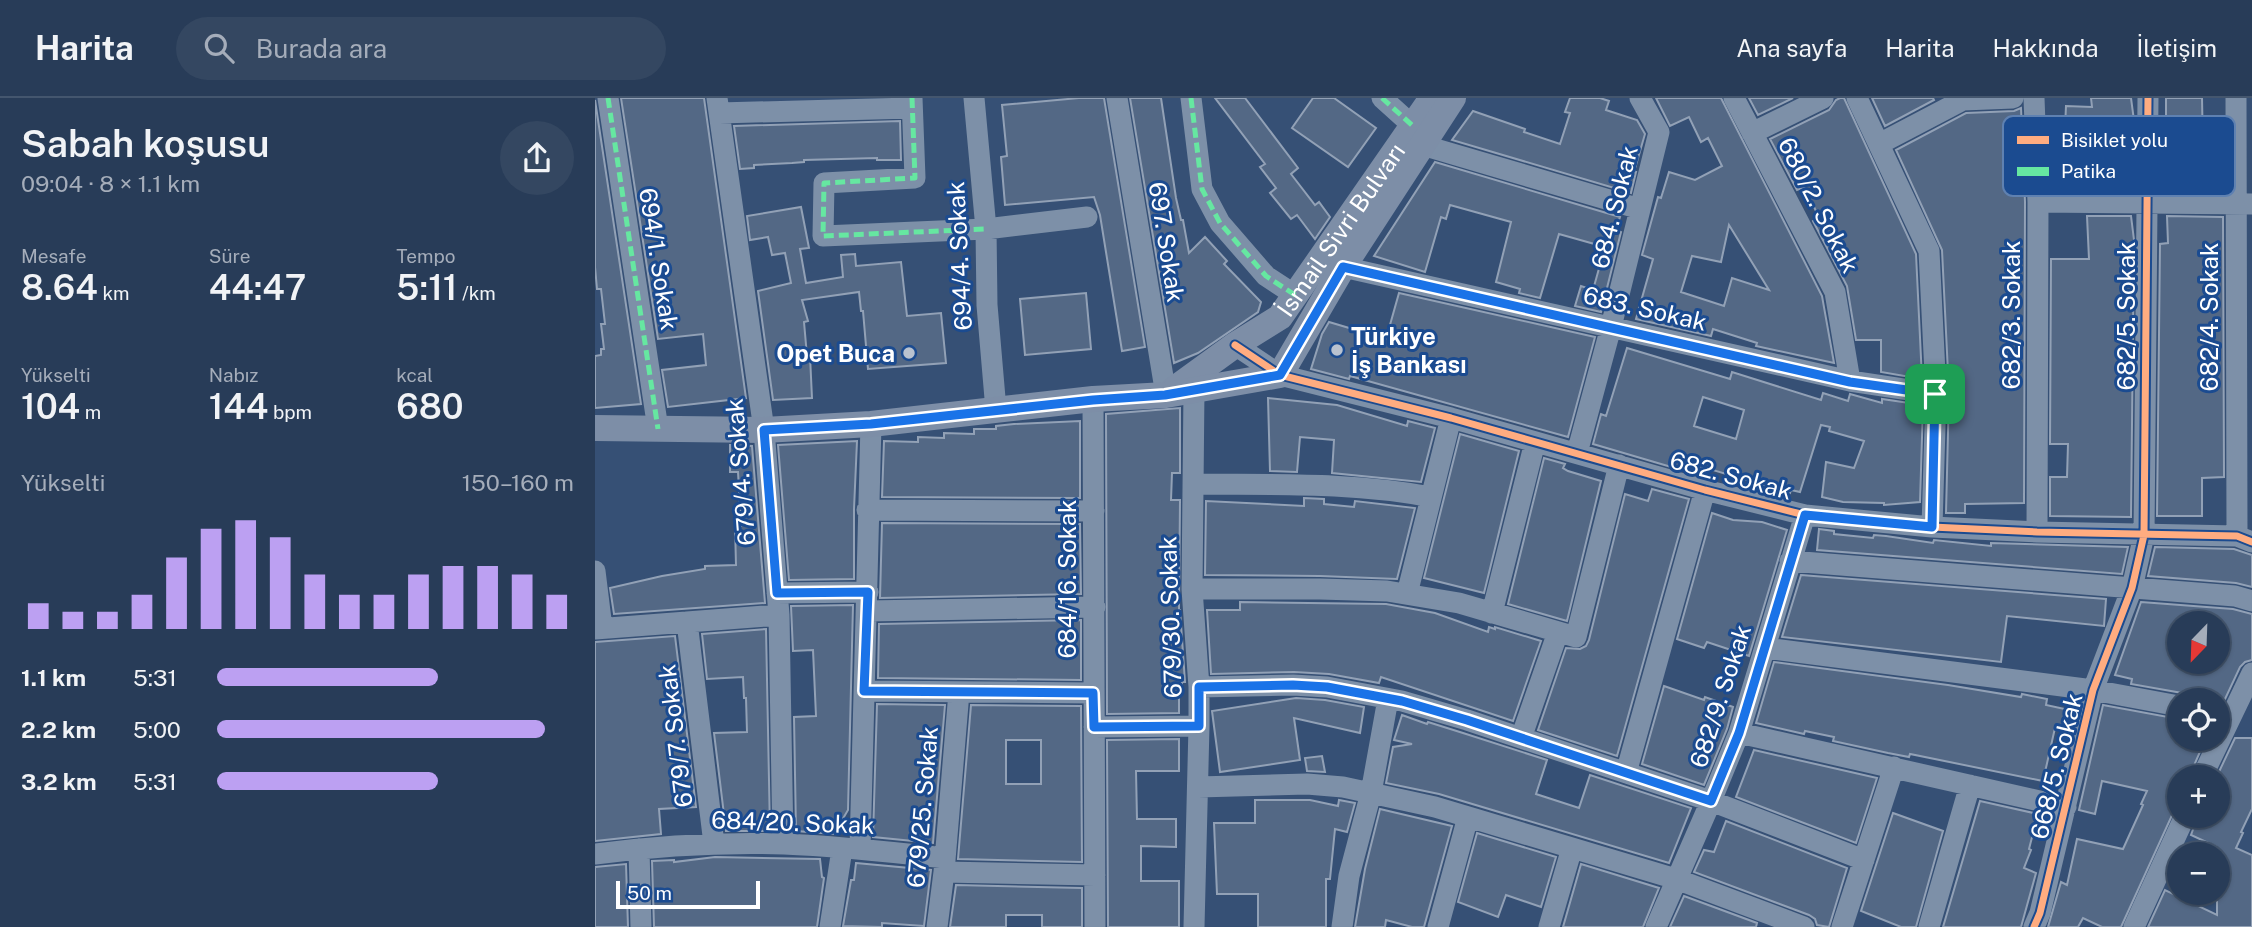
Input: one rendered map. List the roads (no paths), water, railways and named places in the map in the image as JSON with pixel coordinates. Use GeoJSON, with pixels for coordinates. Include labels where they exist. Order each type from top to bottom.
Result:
{"type":"FeatureCollection","features":[{"type":"Feature","properties":{"kind":"main road","name":"İsmail Sivri Bulvarı"},"geometry":{"type":"LineString","coordinates":[[1280,375],[1418,135],[1432,98]]}},
{"type":"Feature","properties":{"kind":"main road","name":"İsmail Sivri Bulvarı"},"geometry":{"type":"LineString","coordinates":[[1165,395],[1280,317],[1418,135],[1454,98]]}},
{"type":"Feature","properties":{"kind":"main road"},"geometry":{"type":"LineString","coordinates":[[595,428],[764,430],[871,424],[1165,395],[1280,375]]}},
{"type":"Feature","properties":{"kind":"street","name":"694/1. Sokak"},"geometry":{"type":"LineString","coordinates":[[608,98],[658,429]]}},
{"type":"Feature","properties":{"kind":"street","name":"694/4. Sokak"},"geometry":{"type":"LineString","coordinates":[[974,98],[986,229],[987,305],[996,410]]}},
{"type":"Feature","properties":{"kind":"street","name":"697. Sokak"},"geometry":{"type":"LineString","coordinates":[[1117,98],[1165,395]]}},
{"type":"Feature","properties":{"kind":"street"},"geometry":{"type":"LineString","coordinates":[[1191,98],[1202,189],[1220,223],[1266,276],[1295,295]]}},
{"type":"Feature","properties":{"kind":"street"},"geometry":{"type":"LineString","coordinates":[[1382,98],[1418,135],[1640,209]]}},
{"type":"Feature","properties":{"kind":"street","name":"684. Sokak"},"geometry":{"type":"LineString","coordinates":[[1577,453],[1659,132],[1640,98]]}},
{"type":"Feature","properties":{"kind":"street","name":"680/2. Sokak"},"geometry":{"type":"LineString","coordinates":[[1734,98],[1835,292],[1850,382]]}},
{"type":"Feature","properties":{"kind":"street"},"geometry":{"type":"LineString","coordinates":[[1752,134],[1823,98]]}},
{"type":"Feature","properties":{"kind":"street"},"geometry":{"type":"LineString","coordinates":[[1857,98],[1929,251],[1935,394],[1932,527]]}},
{"type":"Feature","properties":{"kind":"street"},"geometry":{"type":"LineString","coordinates":[[1879,144],[1963,100],[2013,98]]}},
{"type":"Feature","properties":{"kind":"street","name":"682/3. Sokak"},"geometry":{"type":"LineString","coordinates":[[2034,98],[2035,116]]}},
{"type":"Feature","properties":{"kind":"street","name":"682/5. Sokak"},"geometry":{"type":"LineString","coordinates":[[2148,98],[2148,116]]}},
{"type":"Feature","properties":{"kind":"street","name":"682/4. Sokak"},"geometry":{"type":"LineString","coordinates":[[2236,98],[2243,204],[2245,539]]}},
{"type":"Feature","properties":{"kind":"street"},"geometry":{"type":"LineString","coordinates":[[718,105],[912,103],[915,178],[824,183],[823,236],[986,229],[1087,217]]}},
{"type":"Feature","properties":{"kind":"street","name":"679/4. Sokak"},"geometry":{"type":"LineString","coordinates":[[718,105],[764,430],[778,604],[783,844]]}},
{"type":"Feature","properties":{"kind":"street","name":"682/3. Sokak"},"geometry":{"type":"LineString","coordinates":[[2038,196],[2038,531]]}},
{"type":"Feature","properties":{"kind":"street","name":"682/5. Sokak"},"geometry":{"type":"LineString","coordinates":[[2144,535],[2147,196]]}},
{"type":"Feature","properties":{"kind":"street"},"geometry":{"type":"LineString","coordinates":[[2038,202],[2243,204]]}},
{"type":"Feature","properties":{"kind":"street","name":"683. Sokak"},"geometry":{"type":"LineString","coordinates":[[1343,267],[1850,382],[1935,394]]}},
{"type":"Feature","properties":{"kind":"street","name":"682. Sokak"},"geometry":{"type":"LineString","coordinates":[[1235,345],[1280,375],[1451,418],[1705,490],[1805,515],[1932,527],[2245,539]]}},
{"type":"Feature","properties":{"kind":"street","name":"679/30. Sokak"},"geometry":{"type":"LineString","coordinates":[[1194,389],[1192,589],[1199,687],[1194,927]]}},
{"type":"Feature","properties":{"kind":"street","name":"684/16. Sokak"},"geometry":{"type":"LineString","coordinates":[[1093,400],[1095,927]]}},
{"type":"Feature","properties":{"kind":"street"},"geometry":{"type":"LineString","coordinates":[[1407,594],[1451,418]]}},
{"type":"Feature","properties":{"kind":"street"},"geometry":{"type":"LineString","coordinates":[[830,927],[851,849],[864,691],[871,424]]}},
{"type":"Feature","properties":{"kind":"street"},"geometry":{"type":"LineString","coordinates":[[1492,613],[1535,442]]}},
{"type":"Feature","properties":{"kind":"street"},"geometry":{"type":"LineString","coordinates":[[1192,589],[1387,591],[1459,603],[1576,637],[1619,465]]}},
{"type":"Feature","properties":{"kind":"street"},"geometry":{"type":"LineString","coordinates":[[1194,484],[1352,487],[1431,497]]}},
{"type":"Feature","properties":{"kind":"street"},"geometry":{"type":"LineString","coordinates":[[1626,773],[1705,490]]}},
{"type":"Feature","properties":{"kind":"street"},"geometry":{"type":"LineString","coordinates":[[867,510],[1094,512]]}},
{"type":"Feature","properties":{"kind":"street","name":"682/9. Sokak"},"geometry":{"type":"LineString","coordinates":[[1656,927],[1739,733],[1805,515]]}},
{"type":"Feature","properties":{"kind":"street","name":"668/5. Sokak"},"geometry":{"type":"LineString","coordinates":[[2034,927],[2040,913],[2093,690],[2132,588],[2144,535]]}},
{"type":"Feature","properties":{"kind":"street"},"geometry":{"type":"LineString","coordinates":[[1790,561],[2235,596],[2252,600]]}},
{"type":"Feature","properties":{"kind":"street"},"geometry":{"type":"LineString","coordinates":[[595,571],[598,628],[687,622],[778,604],[868,601],[1095,607]]}},
{"type":"Feature","properties":{"kind":"street","name":"679/7. Sokak"},"geometry":{"type":"LineString","coordinates":[[687,622],[714,844]]}},
{"type":"Feature","properties":{"kind":"street"},"geometry":{"type":"LineString","coordinates":[[1521,738],[1558,632]]}},
{"type":"Feature","properties":{"kind":"street"},"geometry":{"type":"LineString","coordinates":[[1765,648],[2093,690],[2167,704]]}},
{"type":"Feature","properties":{"kind":"street"},"geometry":{"type":"LineString","coordinates":[[2230,711],[2252,673]]}},
{"type":"Feature","properties":{"kind":"street"},"geometry":{"type":"LineString","coordinates":[[1199,687],[1327,687],[1388,699],[1467,720],[1711,801],[1864,860]]}},
{"type":"Feature","properties":{"kind":"street"},"geometry":{"type":"LineString","coordinates":[[864,691],[1093,693]]}},
{"type":"Feature","properties":{"kind":"street","name":"679/25. Sokak"},"geometry":{"type":"LineString","coordinates":[[937,927],[945,865],[959,692]]}},
{"type":"Feature","properties":{"kind":"street"},"geometry":{"type":"LineString","coordinates":[[1342,927],[1349,876],[1370,793],[1388,699]]}},
{"type":"Feature","properties":{"kind":"street"},"geometry":{"type":"LineString","coordinates":[[1094,727],[1199,726]]}},
{"type":"Feature","properties":{"kind":"street"},"geometry":{"type":"LineString","coordinates":[[1739,733],[2066,807]]}},
{"type":"Feature","properties":{"kind":"street"},"geometry":{"type":"LineString","coordinates":[[1842,927],[1893,767]]}},
{"type":"Feature","properties":{"kind":"street"},"geometry":{"type":"LineString","coordinates":[[1198,787],[1307,784],[1343,787],[1435,807],[1676,879],[1804,927]]}},
{"type":"Feature","properties":{"kind":"street"},"geometry":{"type":"LineString","coordinates":[[1929,927],[1970,785]]}},
{"type":"Feature","properties":{"kind":"street"},"geometry":{"type":"LineString","coordinates":[[1439,927],[1468,817]]}},
{"type":"Feature","properties":{"kind":"street"},"geometry":{"type":"LineString","coordinates":[[2134,927],[2179,828]]}},
{"type":"Feature","properties":{"kind":"street","name":"684/20. Sokak"},"geometry":{"type":"LineString","coordinates":[[595,854],[714,844],[783,844],[851,849],[945,865],[1095,875]]}},
{"type":"Feature","properties":{"kind":"street"},"geometry":{"type":"LineString","coordinates":[[1549,927],[1572,848]]}},
{"type":"Feature","properties":{"kind":"street"},"geometry":{"type":"LineString","coordinates":[[639,849],[641,927]]}},
{"type":"Feature","properties":{"kind":"place","name":"Türkiye İş Bankası"},"geometry":{"type":"Point","coordinates":[1337,350]}},
{"type":"Feature","properties":{"kind":"place","name":"Opet Buca"},"geometry":{"type":"Point","coordinates":[909,353]}}]}
